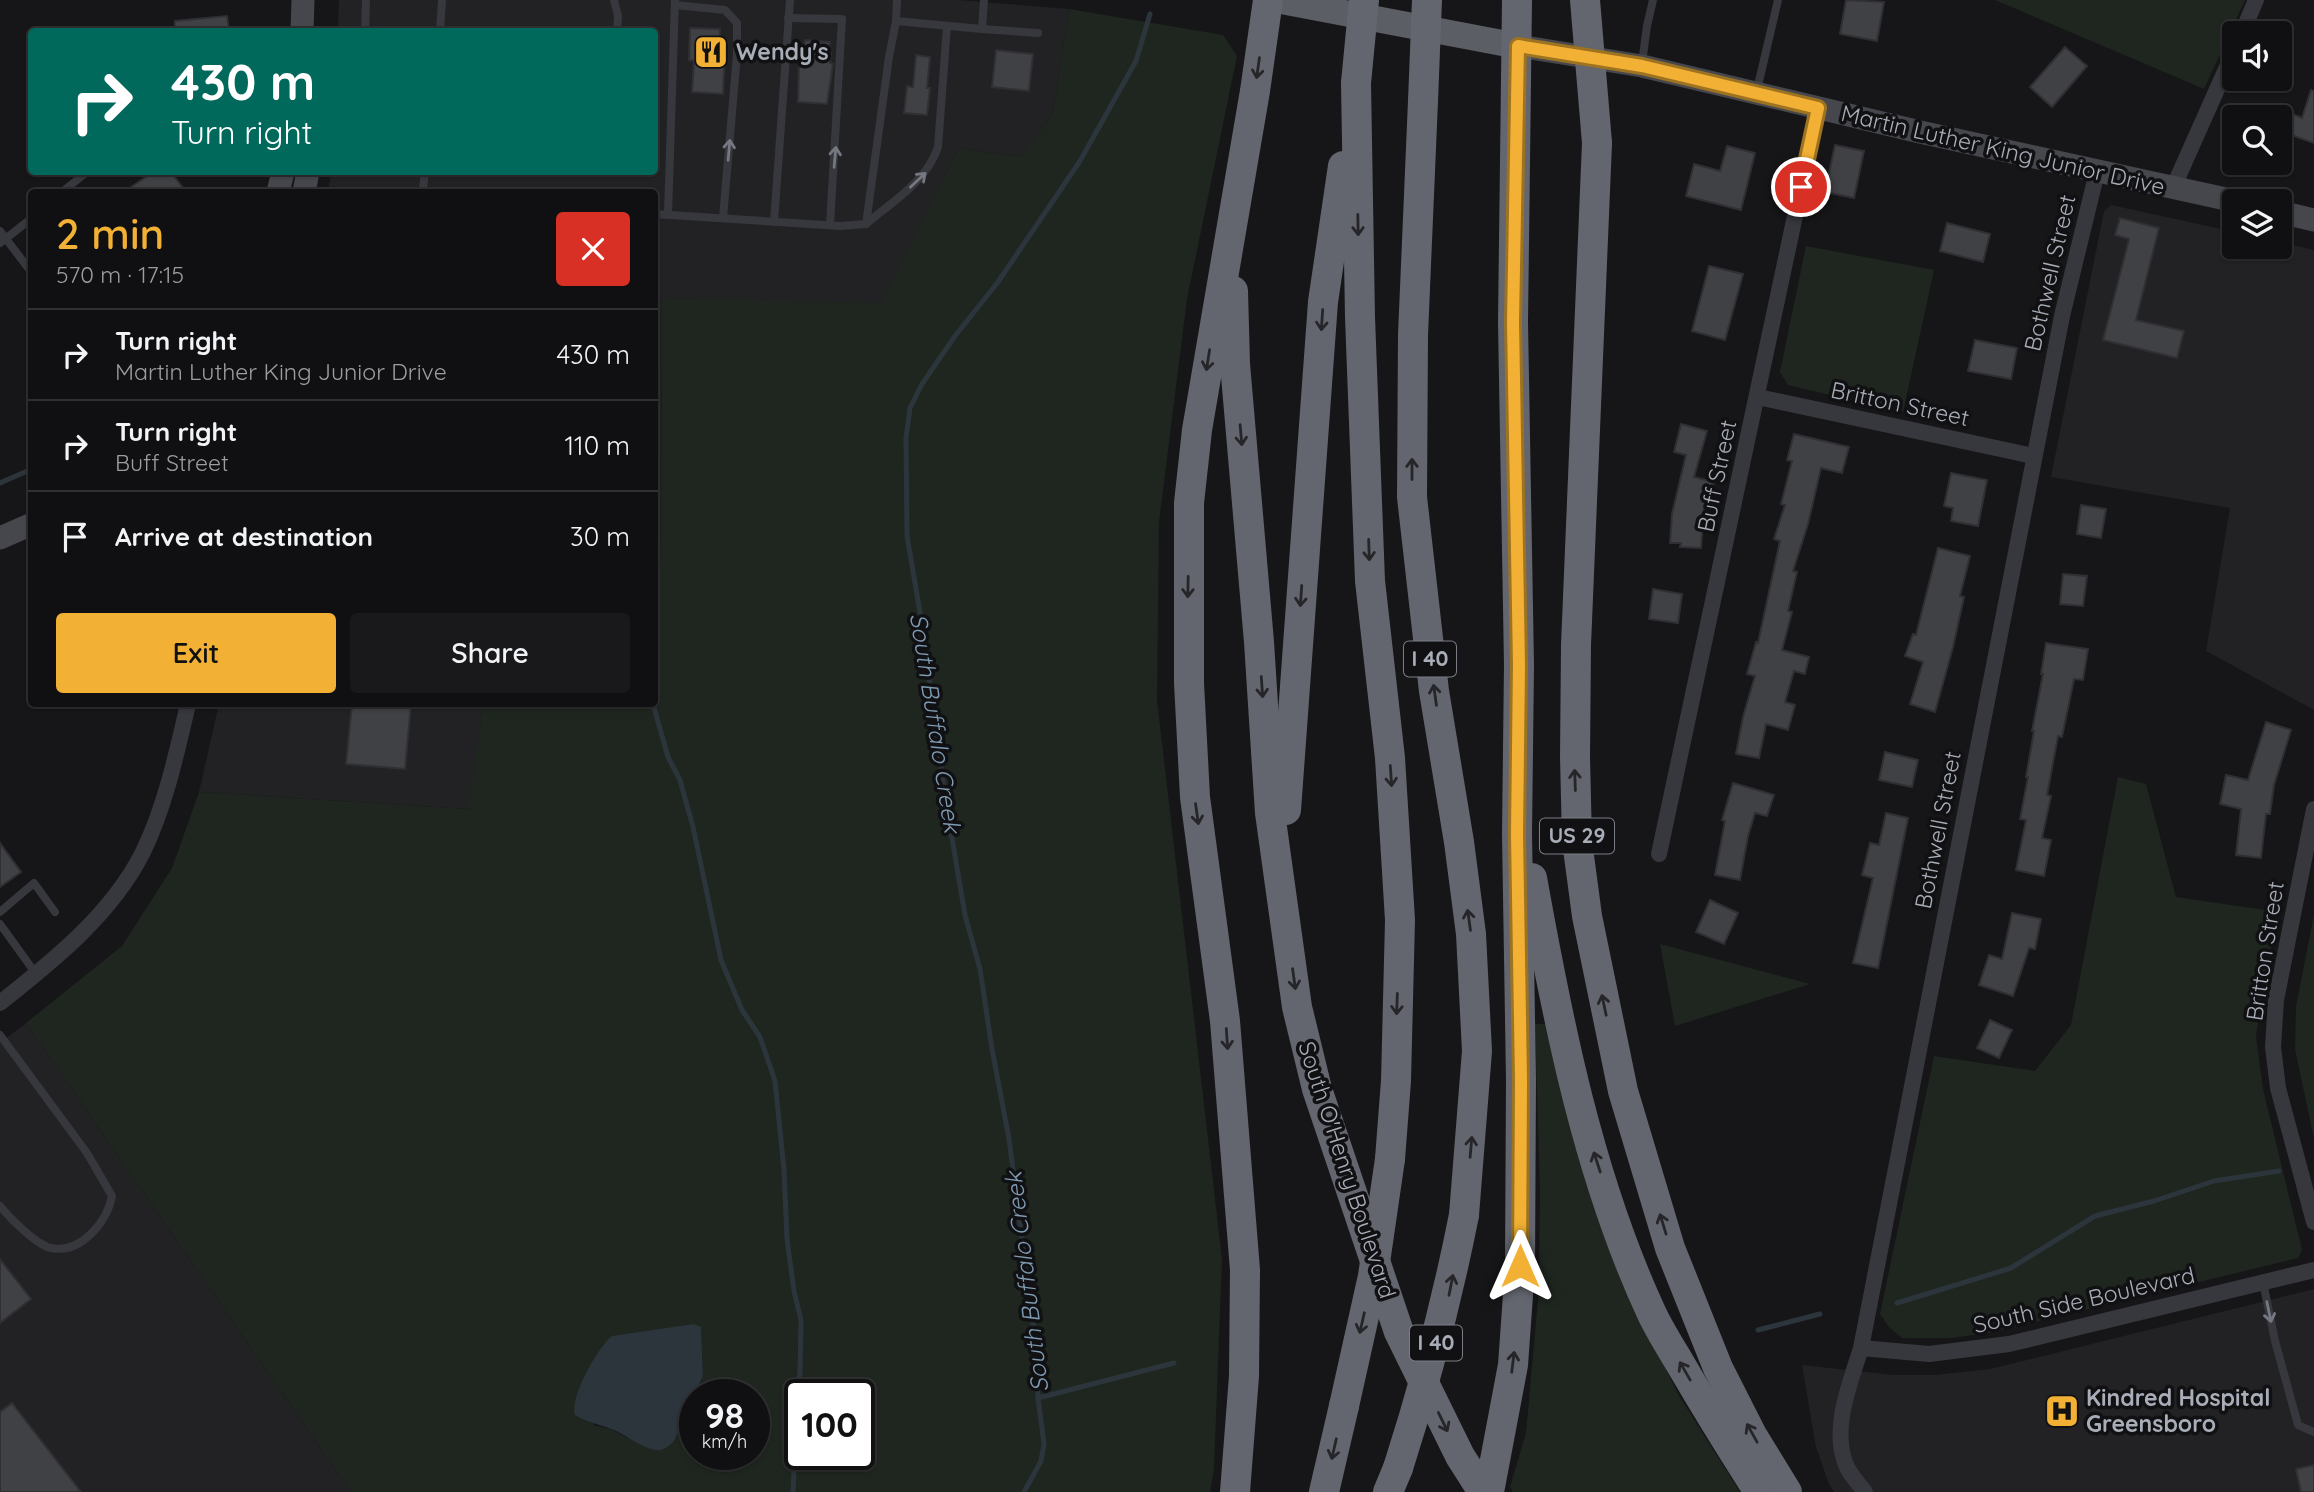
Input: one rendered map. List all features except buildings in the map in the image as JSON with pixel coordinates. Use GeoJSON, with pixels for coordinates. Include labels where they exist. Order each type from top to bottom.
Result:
{"type":"FeatureCollection","features":[{"type":"Feature","properties":{"kind":"highway"},"geometry":{"type":"LineString","coordinates":[[1235,1492],[1244,1376],[1245,1270],[1225,1021],[1195,797],[1188,600],[1189,503],[1197,430],[1268,0]]}},
{"type":"Feature","properties":{"kind":"highway","name":"Martin Luther King Junior Drive"},"geometry":{"type":"LineString","coordinates":[[1276,0],[1518,46]]}},
{"type":"Feature","properties":{"kind":"highway","name":"I 40"},"geometry":{"type":"LineString","coordinates":[[1324,1492],[1373,1276],[1390,1159],[1396,1081],[1400,920],[1390,758],[1370,581],[1360,317],[1356,83],[1364,0]]}},
{"type":"Feature","properties":{"kind":"highway","name":"I 40"},"geometry":{"type":"LineString","coordinates":[[1393,1480],[1423,1391],[1445,1308],[1464,1215],[1477,1051],[1471,934],[1434,691],[1412,497],[1413,335],[1427,0]]}},
{"type":"Feature","properties":{"kind":"highway"},"geometry":{"type":"LineString","coordinates":[[1489,1492],[1513,1365],[1520,1266],[1521,1080],[1517,834],[1519,665],[1513,322],[1517,0]]}},
{"type":"Feature","properties":{"kind":"highway","name":"US 29"},"geometry":{"type":"LineString","coordinates":[[1585,0],[1597,142],[1576,645],[1574,757],[1577,841],[1587,916],[1623,1091],[1670,1248],[1718,1368],[1752,1434],[1787,1492]]}},
{"type":"Feature","properties":{"kind":"highway"},"geometry":{"type":"LineString","coordinates":[[1284,912],[1287,794],[1323,302],[1356,83]]}},
{"type":"Feature","properties":{"kind":"highway"},"geometry":{"type":"LineString","coordinates":[[1231,220],[1236,378],[1270,813],[1284,912]]}},
{"type":"Feature","properties":{"kind":"highway"},"geometry":{"type":"LineString","coordinates":[[1519,665],[1531,870],[1554,999],[1587,1132],[1622,1240],[1652,1315],[1714,1423],[1759,1492]]}},
{"type":"Feature","properties":{"kind":"highway","name":"South O'Henry Boulevard"},"geometry":{"type":"LineString","coordinates":[[1284,912],[1297,1007],[1317,1089],[1399,1332],[1460,1456],[1483,1492]]}},
{"type":"Feature","properties":{"kind":"main road"},"geometry":{"type":"LineString","coordinates":[[302,28],[303,0]]}},
{"type":"Feature","properties":{"kind":"main road","name":"Martin Luther King Junior Drive"},"geometry":{"type":"LineString","coordinates":[[1518,46],[1642,66],[2097,172],[2222,198]]}},
{"type":"Feature","properties":{"kind":"main road"},"geometry":{"type":"LineString","coordinates":[[2292,215],[2314,220]]}},
{"type":"Feature","properties":{"kind":"main road"},"geometry":{"type":"LineString","coordinates":[[0,538],[28,526]]}},
{"type":"Feature","properties":{"kind":"street"},"geometry":{"type":"LineString","coordinates":[[2247,21],[2256,0]]}},
{"type":"Feature","properties":{"kind":"street"},"geometry":{"type":"LineString","coordinates":[[2173,188],[2222,78]]}},
{"type":"Feature","properties":{"kind":"street","name":"Buff Street"},"geometry":{"type":"LineString","coordinates":[[1659,854],[1818,108]]}},
{"type":"Feature","properties":{"kind":"street","name":"Bothwell Street"},"geometry":{"type":"LineString","coordinates":[[1865,1492],[1847,1467],[1840,1444],[1843,1408],[1861,1348],[2033,456],[2062,316],[2097,172]]}},
{"type":"Feature","properties":{"kind":"street","name":"Britton Street"},"geometry":{"type":"LineString","coordinates":[[1758,397],[2033,456]]}},
{"type":"Feature","properties":{"kind":"street"},"geometry":{"type":"LineString","coordinates":[[0,1003],[80,934],[115,894],[142,853],[160,806],[187,707]]}},
{"type":"Feature","properties":{"kind":"street","name":"Britton Street"},"geometry":{"type":"LineString","coordinates":[[2314,809],[2276,1000],[2273,1046],[2278,1088],[2314,1222]]}},
{"type":"Feature","properties":{"kind":"street","name":"South Side Boulevard"},"geometry":{"type":"LineString","coordinates":[[1861,1348],[1929,1354],[2009,1344],[2314,1270]]}},
{"type":"Feature","properties":{"kind":"lane"},"geometry":{"type":"LineString","coordinates":[[365,28],[366,0]]}},
{"type":"Feature","properties":{"kind":"lane"},"geometry":{"type":"LineString","coordinates":[[440,28],[442,0]]}},
{"type":"Feature","properties":{"kind":"lane"},"geometry":{"type":"LineString","coordinates":[[614,0],[618,16],[617,28]]}},
{"type":"Feature","properties":{"kind":"lane"},"geometry":{"type":"LineString","coordinates":[[774,222],[790,0]]}},
{"type":"Feature","properties":{"kind":"lane"},"geometry":{"type":"LineString","coordinates":[[866,225],[897,0]]}},
{"type":"Feature","properties":{"kind":"lane"},"geometry":{"type":"LineString","coordinates":[[982,29],[984,0]]}},
{"type":"Feature","properties":{"kind":"lane"},"geometry":{"type":"LineString","coordinates":[[1642,66],[1653,0]]}},
{"type":"Feature","properties":{"kind":"lane"},"geometry":{"type":"LineString","coordinates":[[1757,93],[1778,0]]}},
{"type":"Feature","properties":{"kind":"lane"},"geometry":{"type":"LineString","coordinates":[[667,215],[675,2],[725,10],[737,23],[737,54],[723,218]]}},
{"type":"Feature","properties":{"kind":"lane"},"geometry":{"type":"LineString","coordinates":[[788,18],[842,19],[830,225]]}},
{"type":"Feature","properties":{"kind":"lane"},"geometry":{"type":"LineString","coordinates":[[896,21],[1038,33]]}},
{"type":"Feature","properties":{"kind":"lane"},"geometry":{"type":"LineString","coordinates":[[658,214],[866,225],[922,176],[934,159],[938,147],[947,26]]}},
{"type":"Feature","properties":{"kind":"lane"},"geometry":{"type":"LineString","coordinates":[[66,189],[84,175]]}},
{"type":"Feature","properties":{"kind":"lane"},"geometry":{"type":"LineString","coordinates":[[424,188],[425,175]]}},
{"type":"Feature","properties":{"kind":"lane"},"geometry":{"type":"LineString","coordinates":[[3,241],[28,221]]}},
{"type":"Feature","properties":{"kind":"lane"},"geometry":{"type":"LineString","coordinates":[[0,231],[3,241],[28,269]]}},
{"type":"Feature","properties":{"kind":"lane"},"geometry":{"type":"LineString","coordinates":[[0,912],[34,883],[55,912]]}},
{"type":"Feature","properties":{"kind":"lane"},"geometry":{"type":"LineString","coordinates":[[0,924],[36,974]]}},
{"type":"Feature","properties":{"kind":"lane"},"geometry":{"type":"LineString","coordinates":[[0,1035],[87,1153],[112,1196],[109,1211],[94,1232],[72,1247],[49,1248],[15,1224],[0,1206]]}},
{"type":"Feature","properties":{"kind":"lane"},"geometry":{"type":"LineString","coordinates":[[2263,1282],[2275,1341],[2298,1425],[2314,1432]]}},
{"type":"Feature","properties":{"kind":"shaded area"},"geometry":{"type":"Polygon","coordinates":[[[339,0],[958,0],[1069,9],[1053,113],[1021,157],[959,148],[882,304],[662,298],[661,563],[658,565],[658,189],[328,189],[331,175],[658,175],[658,28],[338,28],[339,0]]]}},
{"type":"Feature","properties":{"kind":"shaded area"},"geometry":{"type":"Polygon","coordinates":[[[1995,0],[2245,0],[2235,21],[2222,21],[2222,50],[2204,89],[1995,0]]]}},
{"type":"Feature","properties":{"kind":"shaded area"},"geometry":{"type":"Polygon","coordinates":[[[1069,9],[1223,35],[1237,56],[1187,299],[1159,522],[1157,700],[1222,1259],[1214,1469],[1210,1492],[351,1492],[26,1023],[122,946],[172,868],[199,792],[468,809],[483,707],[658,707],[662,298],[882,303],[959,148],[1021,157],[1053,113],[1069,9]]]}},
{"type":"Feature","properties":{"kind":"shaded area"},"geometry":{"type":"Polygon","coordinates":[[[2111,205],[2222,229],[2222,259],[2292,259],[2292,245],[2314,250],[2314,710],[2206,651],[2230,508],[2051,477],[2104,211],[2111,205]]]}},
{"type":"Feature","properties":{"kind":"shaded area"},"geometry":{"type":"Polygon","coordinates":[[[1806,246],[1934,270],[1903,412],[1788,385],[1780,372],[1806,246]]]}},
{"type":"Feature","properties":{"kind":"shaded area"},"geometry":{"type":"Polygon","coordinates":[[[218,707],[483,707],[469,809],[199,792],[218,707]]]}},
{"type":"Feature","properties":{"kind":"shaded area"},"geometry":{"type":"Polygon","coordinates":[[[2118,777],[2146,784],[2176,897],[2279,912],[2262,992],[2256,1037],[2263,1089],[2302,1250],[2298,1258],[1989,1333],[1951,1338],[1902,1338],[1889,1327],[1880,1314],[1934,1056],[2035,1071],[2071,1025],[2118,777]]]}},
{"type":"Feature","properties":{"kind":"shaded area"},"geometry":{"type":"Polygon","coordinates":[[[2314,914],[2314,1139],[2295,1049],[2296,1007],[2314,914]]]}},
{"type":"Feature","properties":{"kind":"shaded area"},"geometry":{"type":"Polygon","coordinates":[[[1660,944],[1810,984],[1675,1026],[1660,944]]]}},
{"type":"Feature","properties":{"kind":"shaded area"},"geometry":{"type":"Polygon","coordinates":[[[26,1023],[351,1492],[0,1492],[0,1043],[26,1023]]]}},
{"type":"Feature","properties":{"kind":"shaded area"},"geometry":{"type":"Polygon","coordinates":[[[1535,1024],[1546,1024],[1638,1309],[1678,1394],[1740,1492],[1513,1492],[1510,1487],[1526,1433],[1539,1289],[1540,1191],[1535,1024]]]}},
{"type":"Feature","properties":{"kind":"shaded area","name":"Kindred Hospital Greensboro"},"geometry":{"type":"Polygon","coordinates":[[[2314,1289],[2314,1492],[1834,1492],[1829,1484],[1816,1447],[1802,1365],[1894,1375],[1935,1375],[1990,1369],[2314,1289]]]}},
{"type":"Feature","properties":{"kind":"shaded area"},"geometry":{"type":"Polygon","coordinates":[[[694,1324],[701,1327],[703,1376],[702,1379],[679,1379],[679,1430],[674,1441],[663,1449],[650,1449],[617,1431],[575,1415],[574,1407],[580,1385],[599,1351],[612,1336],[694,1324]]]}},
{"type":"Feature","properties":{"kind":"waterway","name":"South Buffalo Creek"},"geometry":{"type":"LineString","coordinates":[[1024,1492],[1041,1461],[1044,1444],[1035,1338],[1009,1139],[980,969],[965,915],[946,803],[907,536],[906,438],[910,408],[922,384],[955,336],[998,282],[1080,161],[1136,61],[1150,14]]}},
{"type":"Feature","properties":{"kind":"waterway"},"geometry":{"type":"LineString","coordinates":[[0,483],[28,471]]}},
{"type":"Feature","properties":{"kind":"waterway"},"geometry":{"type":"LineString","coordinates":[[654,707],[668,757],[680,780],[693,827],[721,960],[742,1010],[760,1037],[775,1081],[784,1170],[787,1239],[801,1320],[800,1374],[785,1428],[794,1471],[793,1492]]}},
{"type":"Feature","properties":{"kind":"waterway"},"geometry":{"type":"LineString","coordinates":[[1897,1303],[2011,1268],[2095,1216],[2154,1201],[2214,1181],[2279,1171]]}},
{"type":"Feature","properties":{"kind":"waterway"},"geometry":{"type":"LineString","coordinates":[[1758,1330],[1820,1314]]}},
{"type":"Feature","properties":{"kind":"waterway"},"geometry":{"type":"LineString","coordinates":[[1038,1398],[1174,1363]]}},
{"type":"Feature","properties":{"kind":"place","name":"Wendy's"},"geometry":{"type":"Point","coordinates":[711,52]}},
{"type":"Feature","properties":{"kind":"place","name":"Kindred Hospital Greensboro"},"geometry":{"type":"Point","coordinates":[2062,1411]}},
{"type":"Feature","properties":{"kind":"route"},"geometry":{"type":"LineString","coordinates":[[1520,1266],[1521,1080],[1517,834],[1519,665],[1513,322],[1518,46],[1642,66],[1818,108],[1801,187]]}}]}
